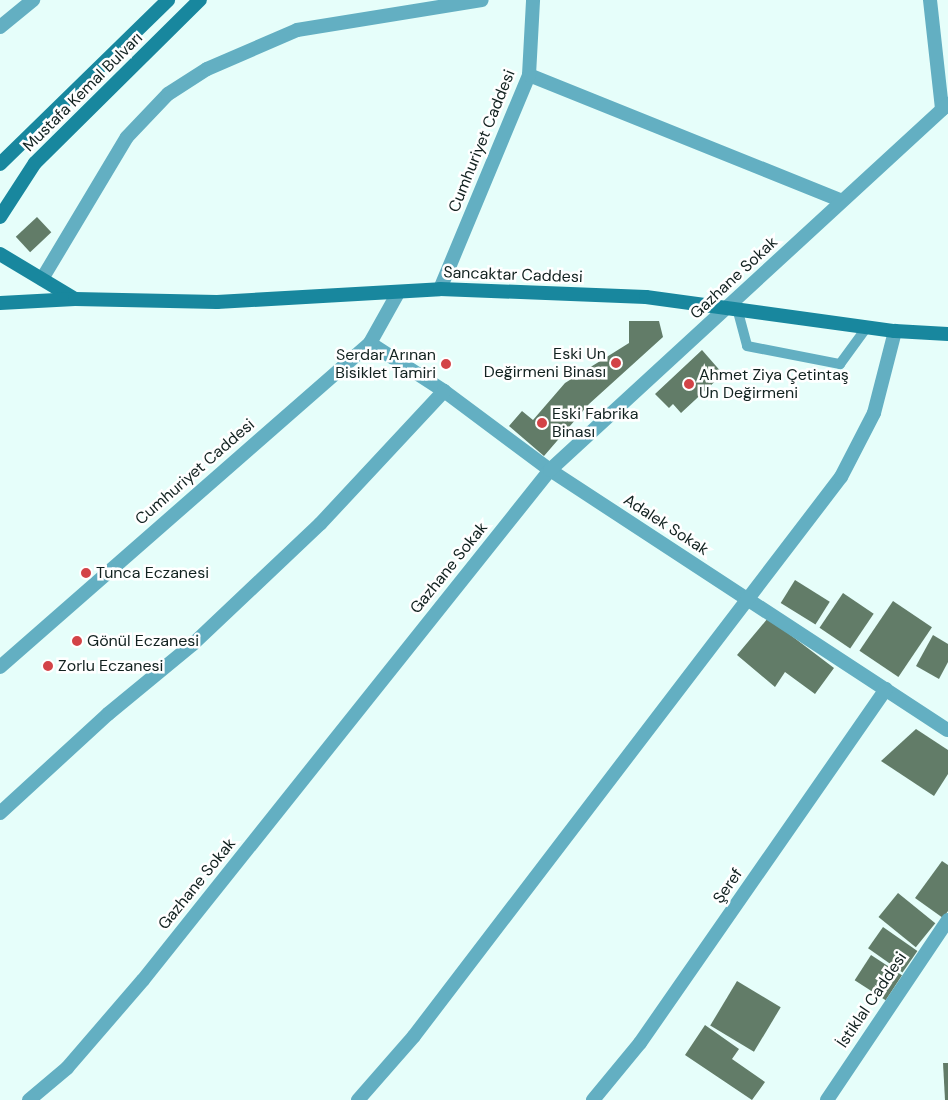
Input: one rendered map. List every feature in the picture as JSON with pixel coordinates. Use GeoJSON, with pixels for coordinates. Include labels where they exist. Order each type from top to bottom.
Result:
{"type":"FeatureCollection","features":[{"type":"Feature","properties":{"kind":"main road","name":"Mustafa Kemal Bulvarı"},"geometry":{"type":"LineString","coordinates":[[0,164],[168,0]]}},
{"type":"Feature","properties":{"kind":"main road","name":"Mustafa Kemal Bulvarı"},"geometry":{"type":"LineString","coordinates":[[0,217],[35,163],[200,0]]}},
{"type":"Feature","properties":{"kind":"main road"},"geometry":{"type":"LineString","coordinates":[[0,254],[75,299]]}},
{"type":"Feature","properties":{"kind":"main road","name":"Sancaktar Caddesi"},"geometry":{"type":"LineString","coordinates":[[0,303],[75,299],[217,302],[398,293],[440,289],[646,297],[733,307],[895,331],[948,334]]}},
{"type":"Feature","properties":{"kind":"street"},"geometry":{"type":"LineString","coordinates":[[1,25],[33,0]]}},
{"type":"Feature","properties":{"kind":"street"},"geometry":{"type":"LineString","coordinates":[[42,279],[127,137],[168,94],[208,69],[297,30],[482,0]]}},
{"type":"Feature","properties":{"kind":"street","name":"Cumhuriyet Caddesi"},"geometry":{"type":"LineString","coordinates":[[440,289],[529,75],[533,0]]}},
{"type":"Feature","properties":{"kind":"street"},"geometry":{"type":"LineString","coordinates":[[930,0],[945,107]]}},
{"type":"Feature","properties":{"kind":"street"},"geometry":{"type":"LineString","coordinates":[[529,75],[842,201]]}},
{"type":"Feature","properties":{"kind":"street","name":"Gazhane Sokak"},"geometry":{"type":"LineString","coordinates":[[28,1100],[67,1068],[143,980],[550,470],[733,307],[842,201],[945,107]]}},
{"type":"Feature","properties":{"kind":"street","name":"Cumhuriyet Caddesi"},"geometry":{"type":"LineString","coordinates":[[0,667],[370,343],[398,293]]}},
{"type":"Feature","properties":{"kind":"street"},"geometry":{"type":"LineString","coordinates":[[358,1100],[414,1036],[748,599],[861,446],[874,414],[895,331]]}},
{"type":"Feature","properties":{"kind":"street","name":"Adalek Sokak"},"geometry":{"type":"LineString","coordinates":[[370,343],[444,391],[550,470],[948,730]]}},
{"type":"Feature","properties":{"kind":"street"},"geometry":{"type":"LineString","coordinates":[[0,812],[108,714],[194,644],[320,524],[444,391]]}},
{"type":"Feature","properties":{"kind":"street","name":"Şeref"},"geometry":{"type":"LineString","coordinates":[[593,1100],[640,1043],[886,689]]}},
{"type":"Feature","properties":{"kind":"street","name":"İstiklal Caddesi"},"geometry":{"type":"LineString","coordinates":[[827,1100],[948,920]]}},
{"type":"Feature","properties":{"kind":"lane"},"geometry":{"type":"LineString","coordinates":[[733,307],[746,346],[840,364],[867,327]]}},
{"type":"Feature","properties":{"kind":"building"},"geometry":{"type":"Polygon","coordinates":[[[37,217],[51,232],[30,252],[16,237],[37,217]]]}},
{"type":"Feature","properties":{"kind":"building"},"geometry":{"type":"Polygon","coordinates":[[[629,321],[659,321],[663,337],[589,404],[544,456],[509,426],[522,411],[533,420],[565,383],[629,343],[629,321]]]}},
{"type":"Feature","properties":{"kind":"building","name":"Ahmet Ziya Çetintaş Un Değirmeni"},"geometry":{"type":"Polygon","coordinates":[[[702,350],[723,374],[681,413],[673,404],[669,408],[655,394],[702,350]]]}},
{"type":"Feature","properties":{"kind":"building"},"geometry":{"type":"Polygon","coordinates":[[[795,580],[830,602],[815,625],[781,603],[795,580]]]}},
{"type":"Feature","properties":{"kind":"building"},"geometry":{"type":"Polygon","coordinates":[[[843,593],[874,614],[850,649],[820,628],[843,593]]]}},
{"type":"Feature","properties":{"kind":"building"},"geometry":{"type":"Polygon","coordinates":[[[893,601],[932,627],[898,677],[859,651],[893,601]]]}},
{"type":"Feature","properties":{"kind":"building"},"geometry":{"type":"Polygon","coordinates":[[[768,618],[834,668],[815,694],[785,672],[775,687],[737,655],[768,618]]]}},
{"type":"Feature","properties":{"kind":"building"},"geometry":{"type":"Polygon","coordinates":[[[933,635],[948,644],[948,662],[939,679],[916,666],[933,635]]]}},
{"type":"Feature","properties":{"kind":"building"},"geometry":{"type":"Polygon","coordinates":[[[916,729],[948,750],[948,774],[934,796],[881,761],[916,729]]]}},
{"type":"Feature","properties":{"kind":"building"},"geometry":{"type":"Polygon","coordinates":[[[942,861],[948,865],[948,911],[943,918],[915,898],[942,861]]]}},
{"type":"Feature","properties":{"kind":"building"},"geometry":{"type":"Polygon","coordinates":[[[898,893],[935,923],[916,947],[878,917],[898,893]]]}},
{"type":"Feature","properties":{"kind":"building"},"geometry":{"type":"Polygon","coordinates":[[[883,927],[917,951],[902,972],[868,948],[883,927]]]}},
{"type":"Feature","properties":{"kind":"building"},"geometry":{"type":"Polygon","coordinates":[[[871,955],[902,975],[886,1000],[855,980],[871,955]]]}},
{"type":"Feature","properties":{"kind":"building"},"geometry":{"type":"Polygon","coordinates":[[[737,981],[781,1007],[754,1052],[710,1026],[737,981]]]}},
{"type":"Feature","properties":{"kind":"building"},"geometry":{"type":"Polygon","coordinates":[[[705,1025],[739,1049],[732,1059],[765,1082],[752,1100],[685,1055],[705,1025]]]}},
{"type":"Feature","properties":{"kind":"building"},"geometry":{"type":"Polygon","coordinates":[[[943,1063],[948,1063],[948,1100],[945,1100],[943,1063]]]}},
{"type":"Feature","properties":{"kind":"place","name":"Eski Un Değirmeni Binası"},"geometry":{"type":"Point","coordinates":[616,363]}},
{"type":"Feature","properties":{"kind":"place","name":"Serdar Arınan Bisiklet Tamiri"},"geometry":{"type":"Point","coordinates":[446,364]}},
{"type":"Feature","properties":{"kind":"place","name":"Ahmet Ziya Çetintaş Un Değirmeni"},"geometry":{"type":"Point","coordinates":[689,384]}},
{"type":"Feature","properties":{"kind":"place","name":"Eski Fabrika Binası"},"geometry":{"type":"Point","coordinates":[542,423]}},
{"type":"Feature","properties":{"kind":"place","name":"Tunca Eczanesi"},"geometry":{"type":"Point","coordinates":[86,573]}},
{"type":"Feature","properties":{"kind":"place","name":"Gönül Eczanesi"},"geometry":{"type":"Point","coordinates":[77,641]}},
{"type":"Feature","properties":{"kind":"place","name":"Zorlu Eczanesi"},"geometry":{"type":"Point","coordinates":[48,666]}}]}
